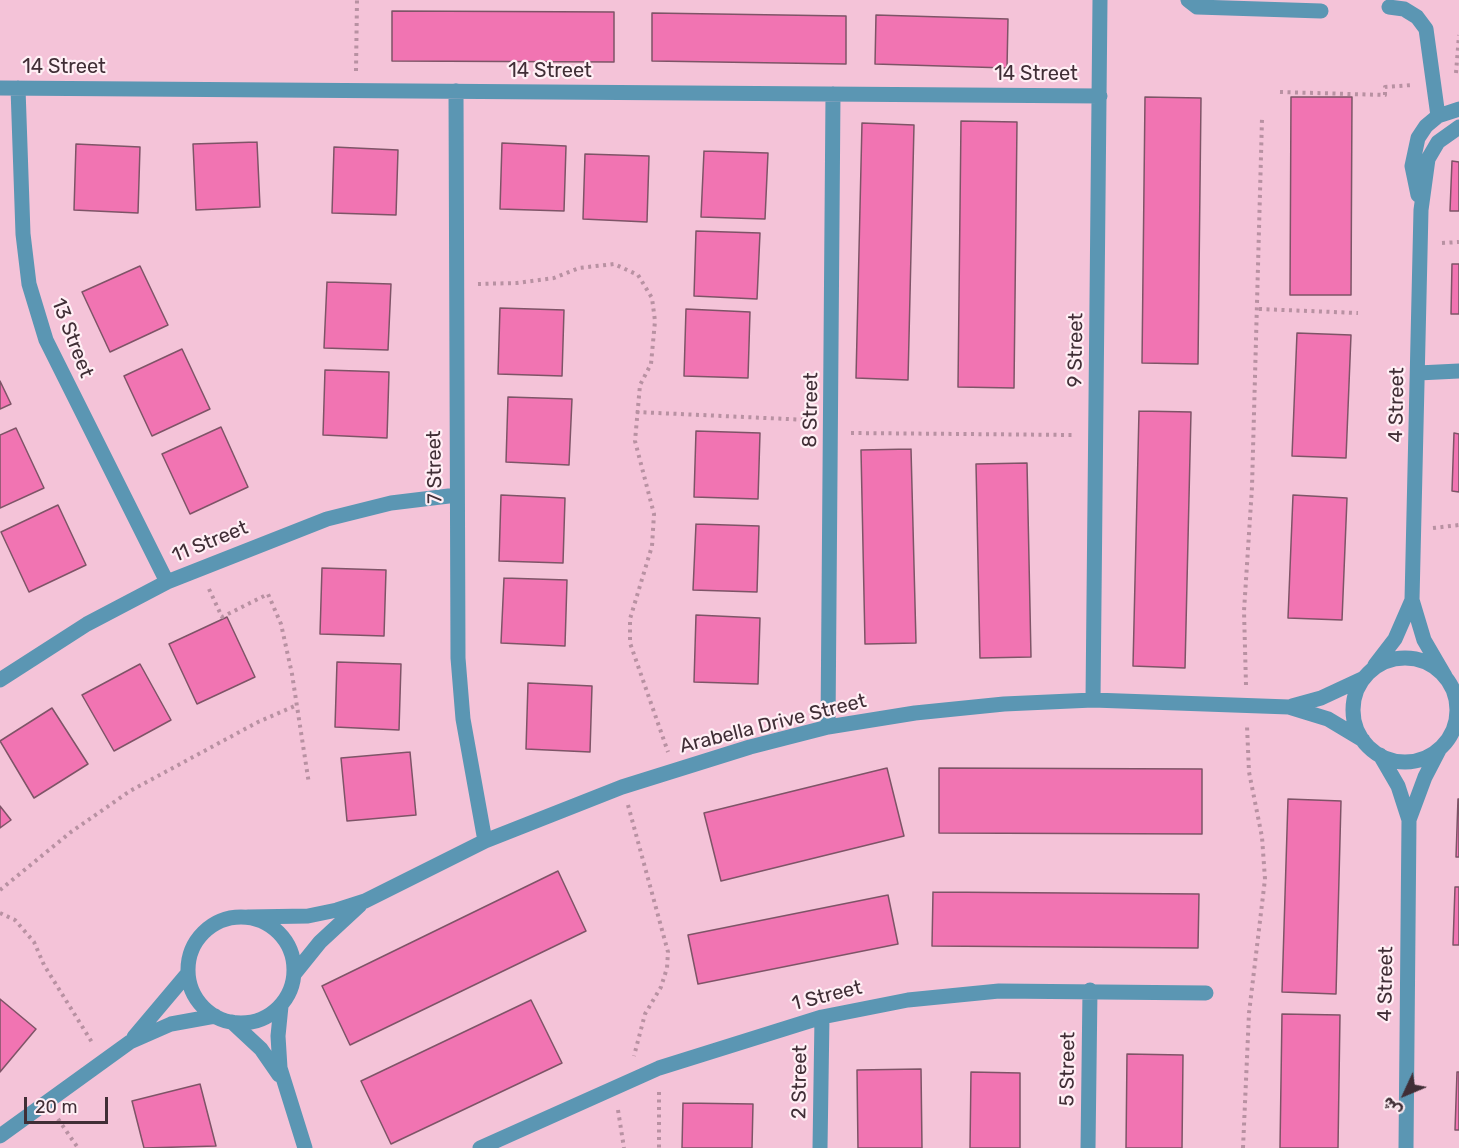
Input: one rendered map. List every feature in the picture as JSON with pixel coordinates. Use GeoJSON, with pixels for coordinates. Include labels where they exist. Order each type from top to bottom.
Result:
{"type":"FeatureCollection","features":[{"type":"Feature","properties":{"kind":"street","name":"9 Street"},"geometry":{"type":"LineString","coordinates":[[1093,699],[1100,0]]}},
{"type":"Feature","properties":{"kind":"street"},"geometry":{"type":"LineString","coordinates":[[1188,0],[1197,8],[1321,11]]}},
{"type":"Feature","properties":{"kind":"street"},"geometry":{"type":"LineString","coordinates":[[1389,7],[1404,9],[1417,17],[1426,29],[1438,116],[1459,109]]}},
{"type":"Feature","properties":{"kind":"street","name":"14 Street"},"geometry":{"type":"LineString","coordinates":[[0,88],[1100,96]]}},
{"type":"Feature","properties":{"kind":"street","name":"13 Street"},"geometry":{"type":"LineString","coordinates":[[18,88],[23,234],[29,284],[46,340],[167,582]]}},
{"type":"Feature","properties":{"kind":"street","name":"7 Street"},"geometry":{"type":"LineString","coordinates":[[456,91],[458,658],[466,740],[485,841]]}},
{"type":"Feature","properties":{"kind":"street","name":"8 Street"},"geometry":{"type":"LineString","coordinates":[[828,727],[833,94]]}},
{"type":"Feature","properties":{"kind":"street","name":"4 Street"},"geometry":{"type":"LineString","coordinates":[[1421,210],[1412,166],[1413,152],[1426,126],[1438,116]]}},
{"type":"Feature","properties":{"kind":"street","name":"4 Street"},"geometry":{"type":"LineString","coordinates":[[1412,600],[1421,210],[1428,159],[1438,142],[1459,127]]}},
{"type":"Feature","properties":{"kind":"street"},"geometry":{"type":"LineString","coordinates":[[1418,373],[1459,371]]}},
{"type":"Feature","properties":{"kind":"street","name":"11 Street"},"geometry":{"type":"LineString","coordinates":[[0,680],[87,624],[167,582],[327,519],[392,503],[457,495]]}},
{"type":"Feature","properties":{"kind":"street"},"geometry":{"type":"LineString","coordinates":[[1364,740],[1356,726],[1353,709],[1356,693],[1366,675],[1395,639],[1412,600]]}},
{"type":"Feature","properties":{"kind":"street"},"geometry":{"type":"LineString","coordinates":[[1409,820],[1422,784],[1439,750],[1455,733],[1457,718],[1457,700],[1452,682],[1424,640],[1412,600]]}},
{"type":"Feature","properties":{"kind":"street"},"geometry":{"type":"LineString","coordinates":[[1289,707],[1321,698],[1391,660],[1416,658],[1432,665],[1452,682]]}},
{"type":"Feature","properties":{"kind":"street","name":"Arabella Drive Street"},"geometry":{"type":"LineString","coordinates":[[365,901],[485,841],[622,787],[828,727],[915,713],[1004,704],[1093,699],[1289,707]]}},
{"type":"Feature","properties":{"kind":"street"},"geometry":{"type":"LineString","coordinates":[[1289,707],[1328,719],[1364,740],[1380,755],[1398,786],[1409,820]]}},
{"type":"Feature","properties":{"kind":"street"},"geometry":{"type":"LineString","coordinates":[[1380,755],[1394,761],[1410,762],[1425,758],[1439,750]]}},
{"type":"Feature","properties":{"kind":"street","name":"4 Street"},"geometry":{"type":"LineString","coordinates":[[1406,1148],[1409,820]]}},
{"type":"Feature","properties":{"kind":"street"},"geometry":{"type":"LineString","coordinates":[[215,1017],[202,1005],[192,990],[188,973],[191,950],[205,930],[226,918],[308,916],[365,901]]}},
{"type":"Feature","properties":{"kind":"street"},"geometry":{"type":"LineString","coordinates":[[295,973],[320,942],[365,901]]}},
{"type":"Feature","properties":{"kind":"street"},"geometry":{"type":"LineString","coordinates":[[249,917],[268,923],[283,936],[292,954],[295,973],[291,990],[282,1006],[278,1036],[284,1083],[305,1148]]}},
{"type":"Feature","properties":{"kind":"street"},"geometry":{"type":"LineString","coordinates":[[130,1042],[188,973]]}},
{"type":"Feature","properties":{"kind":"street","name":"1 Street"},"geometry":{"type":"LineString","coordinates":[[480,1148],[659,1068],[822,1017],[908,1000],[999,991],[1090,990],[1206,993]]}},
{"type":"Feature","properties":{"kind":"street","name":"5 Street"},"geometry":{"type":"LineString","coordinates":[[1088,1148],[1090,990]]}},
{"type":"Feature","properties":{"kind":"street"},"geometry":{"type":"LineString","coordinates":[[0,1136],[46,1100],[130,1042],[171,1024],[215,1017],[232,1022],[250,1022],[267,1017],[282,1006]]}},
{"type":"Feature","properties":{"kind":"street","name":"2 Street"},"geometry":{"type":"LineString","coordinates":[[820,1148],[822,1017]]}},
{"type":"Feature","properties":{"kind":"street"},"geometry":{"type":"LineString","coordinates":[[232,1022],[261,1049],[284,1083]]}},
{"type":"Feature","properties":{"kind":"path"},"geometry":{"type":"LineString","coordinates":[[356,89],[357,0]]}},
{"type":"Feature","properties":{"kind":"path"},"geometry":{"type":"LineString","coordinates":[[1456,77],[1459,35]]}},
{"type":"Feature","properties":{"kind":"path"},"geometry":{"type":"LineString","coordinates":[[1280,92],[1385,95],[1385,87],[1434,84]]}},
{"type":"Feature","properties":{"kind":"path"},"geometry":{"type":"LineString","coordinates":[[1243,1148],[1249,1013],[1265,879],[1262,837],[1249,772],[1244,611],[1252,487],[1259,309],[1262,119]]}},
{"type":"Feature","properties":{"kind":"path"},"geometry":{"type":"LineString","coordinates":[[475,295],[475,284],[517,283],[544,279],[579,268],[614,264],[638,275],[652,298],[655,321],[651,364],[640,385],[635,441],[654,514],[652,546],[630,619],[630,644],[674,770]]}},
{"type":"Feature","properties":{"kind":"path"},"geometry":{"type":"LineString","coordinates":[[1259,309],[1358,313]]}},
{"type":"Feature","properties":{"kind":"path"},"geometry":{"type":"LineString","coordinates":[[636,412],[832,427],[1096,435]]}},
{"type":"Feature","properties":{"kind":"path"},"geometry":{"type":"LineString","coordinates":[[200,569],[222,617],[268,594],[281,624],[309,784]]}},
{"type":"Feature","properties":{"kind":"path"},"geometry":{"type":"LineString","coordinates":[[0,890],[72,832],[130,791],[258,722],[297,705]]}},
{"type":"Feature","properties":{"kind":"path"},"geometry":{"type":"LineString","coordinates":[[622,787],[668,952],[664,977],[645,1014],[634,1057],[624,1062]]}},
{"type":"Feature","properties":{"kind":"path"},"geometry":{"type":"LineString","coordinates":[[0,914],[15,920],[34,942],[55,984],[87,1032],[100,1061]]}},
{"type":"Feature","properties":{"kind":"path"},"geometry":{"type":"LineString","coordinates":[[659,1068],[659,1148]]}},
{"type":"Feature","properties":{"kind":"path"},"geometry":{"type":"LineString","coordinates":[[46,1100],[78,1148]]}},
{"type":"Feature","properties":{"kind":"path"},"geometry":{"type":"LineString","coordinates":[[617,1104],[624,1148]]}},
{"type":"Feature","properties":{"kind":"building"},"geometry":{"type":"Polygon","coordinates":[[[392,11],[614,12],[614,62],[392,61],[392,11]]]}},
{"type":"Feature","properties":{"kind":"building"},"geometry":{"type":"Polygon","coordinates":[[[652,13],[846,16],[846,64],[652,61],[652,13]]]}},
{"type":"Feature","properties":{"kind":"building"},"geometry":{"type":"Polygon","coordinates":[[[876,15],[1008,19],[1007,68],[875,64],[876,15]]]}},
{"type":"Feature","properties":{"kind":"building"},"geometry":{"type":"Polygon","coordinates":[[[1145,97],[1201,98],[1198,364],[1142,363],[1145,97]]]}},
{"type":"Feature","properties":{"kind":"building"},"geometry":{"type":"Polygon","coordinates":[[[1291,97],[1352,97],[1351,295],[1290,295],[1291,97]]]}},
{"type":"Feature","properties":{"kind":"building"},"geometry":{"type":"Polygon","coordinates":[[[961,121],[1017,122],[1014,388],[958,387],[961,121]]]}},
{"type":"Feature","properties":{"kind":"building"},"geometry":{"type":"Polygon","coordinates":[[[862,123],[914,125],[908,380],[856,378],[862,123]]]}},
{"type":"Feature","properties":{"kind":"building"},"geometry":{"type":"Polygon","coordinates":[[[257,142],[260,207],[196,210],[193,144],[257,142]]]}},
{"type":"Feature","properties":{"kind":"building"},"geometry":{"type":"Polygon","coordinates":[[[502,143],[566,146],[564,211],[500,209],[502,143]]]}},
{"type":"Feature","properties":{"kind":"building"},"geometry":{"type":"Polygon","coordinates":[[[76,144],[140,147],[138,213],[74,210],[76,144]]]}},
{"type":"Feature","properties":{"kind":"building"},"geometry":{"type":"Polygon","coordinates":[[[334,147],[398,150],[396,215],[332,213],[334,147]]]}},
{"type":"Feature","properties":{"kind":"building"},"geometry":{"type":"Polygon","coordinates":[[[704,151],[768,153],[765,219],[701,217],[704,151]]]}},
{"type":"Feature","properties":{"kind":"building"},"geometry":{"type":"Polygon","coordinates":[[[585,154],[649,156],[647,222],[583,219],[585,154]]]}},
{"type":"Feature","properties":{"kind":"building"},"geometry":{"type":"Polygon","coordinates":[[[1452,161],[1459,162],[1459,211],[1450,211],[1452,161]]]}},
{"type":"Feature","properties":{"kind":"building"},"geometry":{"type":"Polygon","coordinates":[[[696,231],[760,233],[757,299],[694,296],[696,231]]]}},
{"type":"Feature","properties":{"kind":"building"},"geometry":{"type":"Polygon","coordinates":[[[1452,264],[1459,264],[1459,314],[1451,314],[1452,264]]]}},
{"type":"Feature","properties":{"kind":"building"},"geometry":{"type":"Polygon","coordinates":[[[140,266],[168,325],[110,352],[82,292],[140,266]]]}},
{"type":"Feature","properties":{"kind":"building"},"geometry":{"type":"Polygon","coordinates":[[[327,282],[391,284],[388,350],[324,348],[327,282]]]}},
{"type":"Feature","properties":{"kind":"building"},"geometry":{"type":"Polygon","coordinates":[[[500,308],[564,310],[562,376],[498,374],[500,308]]]}},
{"type":"Feature","properties":{"kind":"building"},"geometry":{"type":"Polygon","coordinates":[[[686,309],[750,312],[748,378],[684,376],[686,309]]]}},
{"type":"Feature","properties":{"kind":"building"},"geometry":{"type":"Polygon","coordinates":[[[1297,333],[1351,335],[1346,458],[1292,456],[1297,333]]]}},
{"type":"Feature","properties":{"kind":"building"},"geometry":{"type":"Polygon","coordinates":[[[182,349],[210,409],[152,436],[124,376],[182,349]]]}},
{"type":"Feature","properties":{"kind":"building"},"geometry":{"type":"Polygon","coordinates":[[[325,370],[389,372],[387,438],[323,435],[325,370]]]}},
{"type":"Feature","properties":{"kind":"building"},"geometry":{"type":"Polygon","coordinates":[[[0,381],[11,404],[0,409],[0,381]]]}},
{"type":"Feature","properties":{"kind":"building"},"geometry":{"type":"Polygon","coordinates":[[[508,397],[572,399],[569,465],[506,462],[508,397]]]}},
{"type":"Feature","properties":{"kind":"building"},"geometry":{"type":"Polygon","coordinates":[[[1139,411],[1191,412],[1185,668],[1133,666],[1139,411]]]}},
{"type":"Feature","properties":{"kind":"building"},"geometry":{"type":"Polygon","coordinates":[[[221,427],[248,487],[190,514],[162,454],[221,427]]]}},
{"type":"Feature","properties":{"kind":"building"},"geometry":{"type":"Polygon","coordinates":[[[16,428],[44,488],[0,508],[0,435],[16,428]]]}},
{"type":"Feature","properties":{"kind":"building"},"geometry":{"type":"Polygon","coordinates":[[[696,431],[760,433],[758,499],[694,497],[696,431]]]}},
{"type":"Feature","properties":{"kind":"building"},"geometry":{"type":"Polygon","coordinates":[[[1454,433],[1459,434],[1459,492],[1452,491],[1454,433]]]}},
{"type":"Feature","properties":{"kind":"building"},"geometry":{"type":"Polygon","coordinates":[[[911,449],[916,643],[865,644],[861,450],[911,449]]]}},
{"type":"Feature","properties":{"kind":"building"},"geometry":{"type":"Polygon","coordinates":[[[1027,463],[1031,657],[980,658],[976,464],[1027,463]]]}},
{"type":"Feature","properties":{"kind":"building"},"geometry":{"type":"Polygon","coordinates":[[[501,495],[565,498],[563,563],[499,561],[501,495]]]}},
{"type":"Feature","properties":{"kind":"building"},"geometry":{"type":"Polygon","coordinates":[[[1293,495],[1347,498],[1342,620],[1288,618],[1293,495]]]}},
{"type":"Feature","properties":{"kind":"building"},"geometry":{"type":"Polygon","coordinates":[[[58,505],[86,565],[29,592],[1,532],[58,505]]]}},
{"type":"Feature","properties":{"kind":"building"},"geometry":{"type":"Polygon","coordinates":[[[696,524],[759,526],[757,592],[693,590],[696,524]]]}},
{"type":"Feature","properties":{"kind":"building"},"geometry":{"type":"Polygon","coordinates":[[[322,568],[386,570],[384,636],[320,634],[322,568]]]}},
{"type":"Feature","properties":{"kind":"building"},"geometry":{"type":"Polygon","coordinates":[[[504,578],[567,580],[565,646],[501,643],[504,578]]]}},
{"type":"Feature","properties":{"kind":"building"},"geometry":{"type":"Polygon","coordinates":[[[696,615],[760,618],[758,684],[694,682],[696,615]]]}},
{"type":"Feature","properties":{"kind":"building"},"geometry":{"type":"Polygon","coordinates":[[[227,617],[255,677],[197,704],[169,644],[227,617]]]}},
{"type":"Feature","properties":{"kind":"building"},"geometry":{"type":"Polygon","coordinates":[[[337,662],[401,664],[399,730],[335,727],[337,662]]]}},
{"type":"Feature","properties":{"kind":"building"},"geometry":{"type":"Polygon","coordinates":[[[140,664],[171,720],[114,751],[82,695],[140,664]]]}},
{"type":"Feature","properties":{"kind":"building"},"geometry":{"type":"Polygon","coordinates":[[[528,683],[592,686],[590,752],[526,749],[528,683]]]}},
{"type":"Feature","properties":{"kind":"building"},"geometry":{"type":"Polygon","coordinates":[[[52,708],[88,764],[34,798],[0,741],[52,708]]]}},
{"type":"Feature","properties":{"kind":"building"},"geometry":{"type":"Polygon","coordinates":[[[410,752],[416,815],[347,821],[341,758],[410,752]]]}},
{"type":"Feature","properties":{"kind":"building"},"geometry":{"type":"Polygon","coordinates":[[[887,768],[904,836],[721,881],[704,813],[887,768]]]}},
{"type":"Feature","properties":{"kind":"building"},"geometry":{"type":"Polygon","coordinates":[[[939,768],[1202,769],[1202,834],[939,833],[939,768]]]}},
{"type":"Feature","properties":{"kind":"building"},"geometry":{"type":"Polygon","coordinates":[[[1288,799],[1341,801],[1336,994],[1282,992],[1288,799]]]}},
{"type":"Feature","properties":{"kind":"building"},"geometry":{"type":"Polygon","coordinates":[[[1458,799],[1459,857],[1456,857],[1458,799]]]}},
{"type":"Feature","properties":{"kind":"building"},"geometry":{"type":"Polygon","coordinates":[[[0,806],[11,820],[0,828],[0,806]]]}},
{"type":"Feature","properties":{"kind":"building"},"geometry":{"type":"Polygon","coordinates":[[[558,871],[586,931],[350,1045],[322,986],[558,871]]]}},
{"type":"Feature","properties":{"kind":"building"},"geometry":{"type":"Polygon","coordinates":[[[1455,887],[1459,887],[1459,945],[1453,945],[1455,887]]]}},
{"type":"Feature","properties":{"kind":"building"},"geometry":{"type":"Polygon","coordinates":[[[933,892],[1199,894],[1198,948],[932,946],[933,892]]]}},
{"type":"Feature","properties":{"kind":"building"},"geometry":{"type":"Polygon","coordinates":[[[888,895],[898,944],[698,984],[688,935],[888,895]]]}},
{"type":"Feature","properties":{"kind":"building"},"geometry":{"type":"Polygon","coordinates":[[[0,999],[36,1029],[0,1072],[0,999]]]}},
{"type":"Feature","properties":{"kind":"building"},"geometry":{"type":"Polygon","coordinates":[[[531,1000],[562,1063],[391,1144],[361,1081],[531,1000]]]}},
{"type":"Feature","properties":{"kind":"building"},"geometry":{"type":"Polygon","coordinates":[[[1282,1014],[1340,1015],[1338,1148],[1280,1148],[1282,1014]]]}},
{"type":"Feature","properties":{"kind":"building"},"geometry":{"type":"Polygon","coordinates":[[[1127,1054],[1183,1055],[1182,1148],[1126,1148],[1127,1054]]]}},
{"type":"Feature","properties":{"kind":"building"},"geometry":{"type":"Polygon","coordinates":[[[921,1069],[922,1148],[858,1148],[857,1070],[921,1069]]]}},
{"type":"Feature","properties":{"kind":"building"},"geometry":{"type":"Polygon","coordinates":[[[971,1072],[1020,1073],[1020,1148],[970,1148],[971,1072]]]}},
{"type":"Feature","properties":{"kind":"building"},"geometry":{"type":"Polygon","coordinates":[[[1457,1072],[1459,1072],[1459,1130],[1455,1130],[1457,1072]]]}},
{"type":"Feature","properties":{"kind":"building"},"geometry":{"type":"Polygon","coordinates":[[[200,1084],[216,1146],[144,1148],[132,1101],[200,1084]]]}},
{"type":"Feature","properties":{"kind":"building"},"geometry":{"type":"Polygon","coordinates":[[[683,1103],[753,1104],[752,1148],[682,1148],[683,1103]]]}}]}
